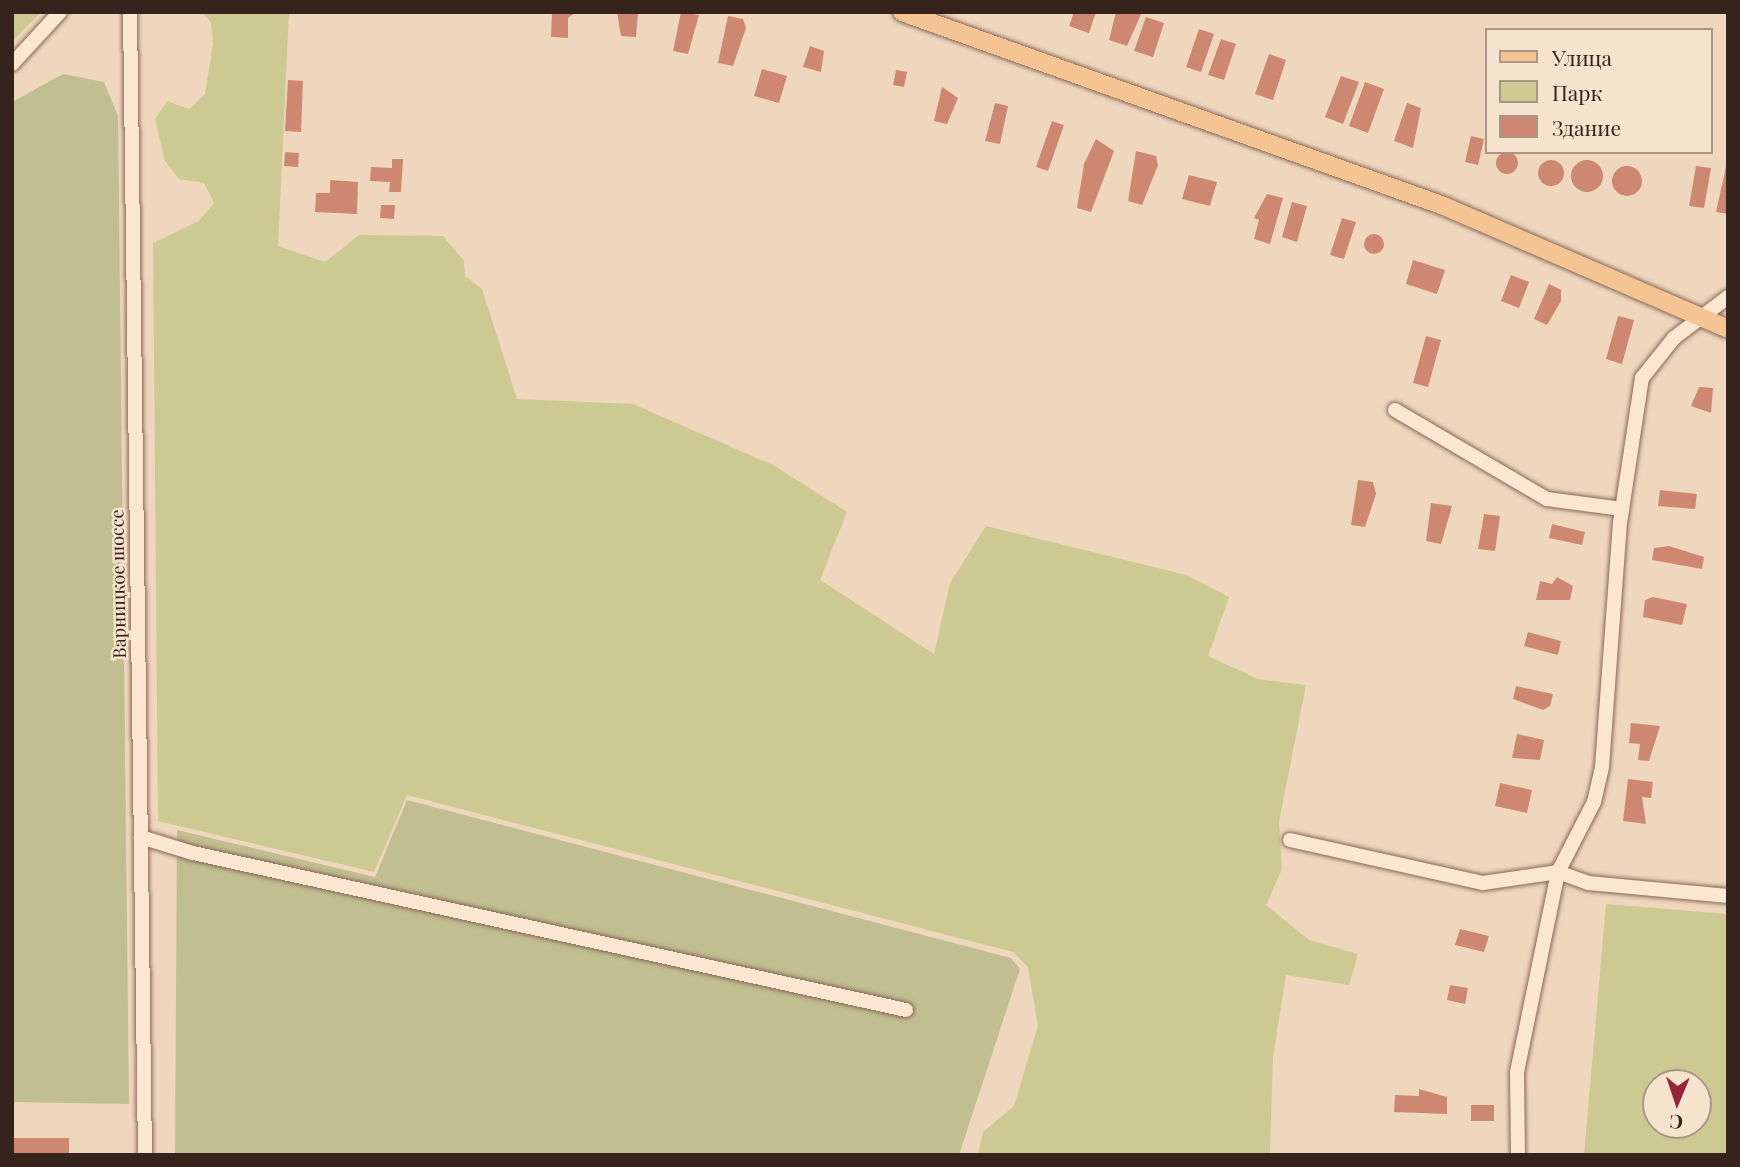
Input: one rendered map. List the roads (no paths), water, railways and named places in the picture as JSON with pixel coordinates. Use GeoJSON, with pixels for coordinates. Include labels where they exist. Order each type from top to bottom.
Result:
{"type":"FeatureCollection","features":[{"type":"Feature","properties":{"kind":"main road"},"geometry":{"type":"LineString","coordinates":[[902,12],[1444,206],[1728,329]]}},
{"type":"Feature","properties":{"kind":"street"},"geometry":{"type":"LineString","coordinates":[[12,64],[60,12]]}},
{"type":"Feature","properties":{"kind":"street","name":"Варницкое шоссе"},"geometry":{"type":"LineString","coordinates":[[130,12],[145,1155]]}},
{"type":"Feature","properties":{"kind":"street"},"geometry":{"type":"LineString","coordinates":[[1518,1155],[1517,1072],[1558,872],[1594,802],[1602,766],[1622,509],[1642,379],[1674,338],[1728,297]]}},
{"type":"Feature","properties":{"kind":"street"},"geometry":{"type":"LineString","coordinates":[[1395,410],[1547,499],[1622,509]]}},
{"type":"Feature","properties":{"kind":"street"},"geometry":{"type":"LineString","coordinates":[[141,836],[193,853],[906,1010]]}},
{"type":"Feature","properties":{"kind":"street"},"geometry":{"type":"LineString","coordinates":[[1290,839],[1483,883],[1558,872],[1588,883],[1728,896]]}}]}
